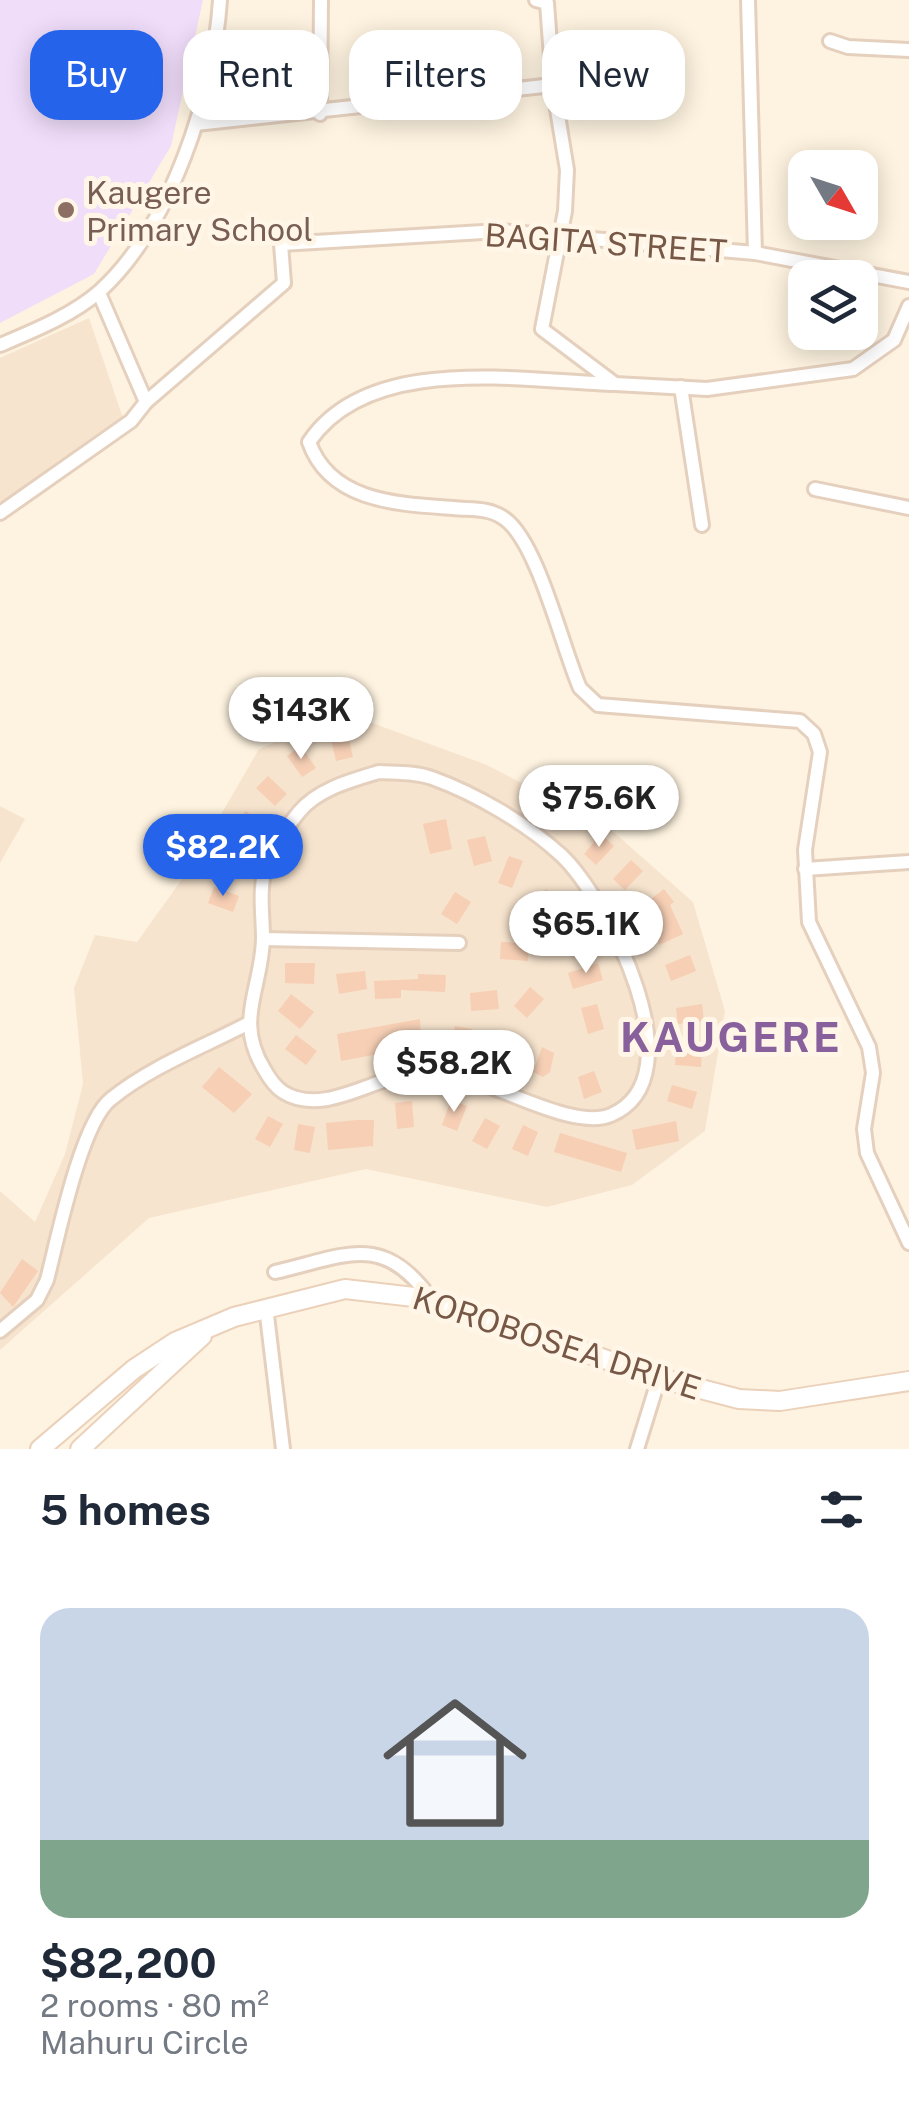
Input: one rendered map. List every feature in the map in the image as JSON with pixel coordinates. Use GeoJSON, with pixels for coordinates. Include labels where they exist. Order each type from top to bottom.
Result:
{"type":"FeatureCollection","features":[{"type":"Feature","properties":{"kind":"main road","name":"KOROBOSEA DRIVE"},"geometry":{"type":"LineString","coordinates":[[40,1449],[154,1354],[266,1307],[345,1289],[392,1291],[430,1299],[658,1378],[759,1402],[909,1381]]}},
{"type":"Feature","properties":{"kind":"main road","name":"KOROBOSEA DRIVE"},"geometry":{"type":"LineString","coordinates":[[80,1449],[209,1329]]}},
{"type":"Feature","properties":{"kind":"street"},"geometry":{"type":"LineString","coordinates":[[0,345],[98,292],[133,256],[152,224],[196,124],[220,0]]}},
{"type":"Feature","properties":{"kind":"street"},"geometry":{"type":"LineString","coordinates":[[321,0],[321,30]]}},
{"type":"Feature","properties":{"kind":"street"},"geometry":{"type":"LineString","coordinates":[[536,0],[548,3],[550,30]]}},
{"type":"Feature","properties":{"kind":"street"},"geometry":{"type":"LineString","coordinates":[[748,0],[755,252]]}},
{"type":"Feature","properties":{"kind":"street"},"geometry":{"type":"LineString","coordinates":[[830,40],[848,46],[909,50]]}},
{"type":"Feature","properties":{"kind":"street"},"geometry":{"type":"LineString","coordinates":[[329,113],[542,86]]}},
{"type":"Feature","properties":{"kind":"street"},"geometry":{"type":"LineString","coordinates":[[196,124],[246,120]]}},
{"type":"Feature","properties":{"kind":"street"},"geometry":{"type":"LineString","coordinates":[[559,120],[567,170],[564,211],[542,328],[614,384]]}},
{"type":"Feature","properties":{"kind":"street","name":"BAGITA STREET"},"geometry":{"type":"LineString","coordinates":[[146,402],[284,283],[281,244],[500,231],[557,239],[755,252],[909,282]]}},
{"type":"Feature","properties":{"kind":"street"},"geometry":{"type":"LineString","coordinates":[[0,513],[131,421],[146,402],[98,292]]}},
{"type":"Feature","properties":{"kind":"street"},"geometry":{"type":"LineString","coordinates":[[909,306],[894,340],[853,369],[707,389],[450,379],[378,387],[332,414],[309,442],[334,482],[350,492],[428,506],[486,509],[506,520],[529,550],[584,696],[598,705],[800,721],[814,734],[820,752],[805,868],[809,922],[821,956],[865,1036],[872,1060],[864,1129],[868,1153],[909,1243]]}},
{"type":"Feature","properties":{"kind":"street"},"geometry":{"type":"LineString","coordinates":[[681,387],[702,525]]}},
{"type":"Feature","properties":{"kind":"street"},"geometry":{"type":"LineString","coordinates":[[814,489],[909,508]]}},
{"type":"Feature","properties":{"kind":"street"},"geometry":{"type":"LineString","coordinates":[[379,772],[430,776],[522,824],[562,856],[590,888],[635,979],[644,1014],[644,1074],[631,1098],[612,1114],[600,1117],[566,1114],[438,1073],[412,1073],[344,1095],[298,1099],[278,1090],[250,1042],[248,1024],[263,939],[260,914],[267,864],[301,810],[340,784],[379,772]]}},
{"type":"Feature","properties":{"kind":"street"},"geometry":{"type":"LineString","coordinates":[[805,868],[909,862]]}},
{"type":"Feature","properties":{"kind":"street"},"geometry":{"type":"LineString","coordinates":[[263,939],[458,943]]}},
{"type":"Feature","properties":{"kind":"street"},"geometry":{"type":"LineString","coordinates":[[0,1331],[37,1300],[47,1280],[88,1136],[101,1109],[152,1074],[248,1024]]}},
{"type":"Feature","properties":{"kind":"street"},"geometry":{"type":"LineString","coordinates":[[275,1272],[373,1252],[412,1274],[430,1299]]}},
{"type":"Feature","properties":{"kind":"street"},"geometry":{"type":"LineString","coordinates":[[266,1307],[284,1449]]}},
{"type":"Feature","properties":{"kind":"street"},"geometry":{"type":"LineString","coordinates":[[637,1449],[658,1378]]}},
{"type":"Feature","properties":{"kind":"shaded area","name":"Kaugere Primary School"},"geometry":{"type":"Polygon","coordinates":[[[0,0],[203,0],[196,30],[183,30],[183,91],[171,146],[94,274],[0,323],[0,0]]]}},
{"type":"Feature","properties":{"kind":"shaded area"},"geometry":{"type":"Polygon","coordinates":[[[89,318],[128,433],[0,503],[0,358],[89,318]]]}},
{"type":"Feature","properties":{"kind":"shaded area"},"geometry":{"type":"Polygon","coordinates":[[[345,713],[487,765],[610,829],[693,902],[725,1011],[705,1131],[632,1185],[547,1207],[366,1169],[149,1218],[0,1350],[0,1191],[35,1222],[65,1154],[83,1084],[74,988],[95,935],[137,942],[190,868],[259,749],[345,713]]]}},
{"type":"Feature","properties":{"kind":"shaded area"},"geometry":{"type":"Polygon","coordinates":[[[0,806],[25,819],[0,863],[0,806]]]}},
{"type":"Feature","properties":{"kind":"building"},"geometry":{"type":"Polygon","coordinates":[[[347,731],[353,757],[336,761],[330,735],[347,731]]]}},
{"type":"Feature","properties":{"kind":"building"},"geometry":{"type":"Polygon","coordinates":[[[301,746],[316,768],[302,777],[287,756],[301,746]]]}},
{"type":"Feature","properties":{"kind":"building"},"geometry":{"type":"Polygon","coordinates":[[[268,776],[287,794],[275,806],[256,788],[268,776]]]}},
{"type":"Feature","properties":{"kind":"building"},"geometry":{"type":"Polygon","coordinates":[[[246,811],[266,829],[255,842],[235,824],[246,811]]]}},
{"type":"Feature","properties":{"kind":"building"},"geometry":{"type":"Polygon","coordinates":[[[446,819],[452,849],[430,854],[423,824],[446,819]]]}},
{"type":"Feature","properties":{"kind":"building"},"geometry":{"type":"Polygon","coordinates":[[[601,834],[614,846],[596,865],[584,854],[601,834]]]}},
{"type":"Feature","properties":{"kind":"building"},"geometry":{"type":"Polygon","coordinates":[[[485,836],[492,861],[474,866],[467,840],[485,836]]]}},
{"type":"Feature","properties":{"kind":"building"},"geometry":{"type":"Polygon","coordinates":[[[223,848],[247,857],[241,873],[217,863],[223,848]]]}},
{"type":"Feature","properties":{"kind":"building"},"geometry":{"type":"Polygon","coordinates":[[[509,856],[523,861],[512,888],[498,883],[509,856]]]}},
{"type":"Feature","properties":{"kind":"building"},"geometry":{"type":"Polygon","coordinates":[[[631,860],[643,871],[625,890],[613,879],[631,860]]]}},
{"type":"Feature","properties":{"kind":"building"},"geometry":{"type":"Polygon","coordinates":[[[214,887],[239,896],[233,912],[208,903],[214,887]]]}},
{"type":"Feature","properties":{"kind":"building"},"geometry":{"type":"Polygon","coordinates":[[[546,889],[569,911],[582,936],[557,950],[547,932],[554,929],[532,904],[546,889]]]}},
{"type":"Feature","properties":{"kind":"building"},"geometry":{"type":"Polygon","coordinates":[[[664,889],[674,902],[670,905],[683,934],[659,945],[652,930],[659,926],[643,905],[664,889]]]}},
{"type":"Feature","properties":{"kind":"building"},"geometry":{"type":"Polygon","coordinates":[[[455,892],[471,902],[457,924],[441,914],[455,892]]]}},
{"type":"Feature","properties":{"kind":"building"},"geometry":{"type":"Polygon","coordinates":[[[501,942],[529,943],[528,961],[500,959],[501,942]]]}},
{"type":"Feature","properties":{"kind":"building"},"geometry":{"type":"Polygon","coordinates":[[[690,955],[696,971],[671,981],[665,965],[690,955]]]}},
{"type":"Feature","properties":{"kind":"building"},"geometry":{"type":"Polygon","coordinates":[[[285,963],[315,963],[314,984],[285,983],[285,963]]]}},
{"type":"Feature","properties":{"kind":"building"},"geometry":{"type":"Polygon","coordinates":[[[598,963],[603,980],[573,989],[568,973],[598,963]]]}},
{"type":"Feature","properties":{"kind":"building"},"geometry":{"type":"Polygon","coordinates":[[[365,971],[367,989],[339,994],[336,974],[365,971]]]}},
{"type":"Feature","properties":{"kind":"building"},"geometry":{"type":"Polygon","coordinates":[[[418,974],[446,975],[445,992],[401,990],[401,998],[375,999],[374,981],[418,979],[418,974]]]}},
{"type":"Feature","properties":{"kind":"building"},"geometry":{"type":"Polygon","coordinates":[[[530,987],[544,999],[527,1018],[514,1006],[530,987]]]}},
{"type":"Feature","properties":{"kind":"building"},"geometry":{"type":"Polygon","coordinates":[[[497,990],[499,1009],[471,1011],[470,993],[497,990]]]}},
{"type":"Feature","properties":{"kind":"building"},"geometry":{"type":"Polygon","coordinates":[[[291,994],[314,1012],[300,1029],[278,1011],[291,994]]]}},
{"type":"Feature","properties":{"kind":"building"},"geometry":{"type":"Polygon","coordinates":[[[597,1004],[604,1029],[588,1034],[581,1008],[597,1004]]]}},
{"type":"Feature","properties":{"kind":"building"},"geometry":{"type":"Polygon","coordinates":[[[702,1004],[704,1021],[678,1024],[676,1008],[702,1004]]]}},
{"type":"Feature","properties":{"kind":"building"},"geometry":{"type":"Polygon","coordinates":[[[420,1019],[421,1044],[388,1047],[389,1052],[341,1061],[337,1034],[420,1019]]]}},
{"type":"Feature","properties":{"kind":"building"},"geometry":{"type":"Polygon","coordinates":[[[455,1026],[472,1029],[467,1055],[450,1052],[455,1026]]]}},
{"type":"Feature","properties":{"kind":"building"},"geometry":{"type":"Polygon","coordinates":[[[296,1035],[317,1051],[306,1065],[285,1049],[296,1035]]]}},
{"type":"Feature","properties":{"kind":"building"},"geometry":{"type":"Polygon","coordinates":[[[504,1040],[519,1045],[511,1068],[496,1062],[504,1040]]]}},
{"type":"Feature","properties":{"kind":"building"},"geometry":{"type":"Polygon","coordinates":[[[542,1047],[554,1053],[550,1072],[543,1077],[533,1072],[542,1047]]]}},
{"type":"Feature","properties":{"kind":"building"},"geometry":{"type":"Polygon","coordinates":[[[676,1048],[702,1050],[701,1067],[675,1065],[676,1048]]]}},
{"type":"Feature","properties":{"kind":"building"},"geometry":{"type":"Polygon","coordinates":[[[219,1067],[252,1094],[234,1113],[202,1087],[219,1067]]]}},
{"type":"Feature","properties":{"kind":"building"},"geometry":{"type":"Polygon","coordinates":[[[594,1071],[602,1092],[584,1099],[578,1077],[594,1071]]]}},
{"type":"Feature","properties":{"kind":"building"},"geometry":{"type":"Polygon","coordinates":[[[672,1085],[697,1092],[692,1109],[667,1101],[672,1085]]]}},
{"type":"Feature","properties":{"kind":"building"},"geometry":{"type":"Polygon","coordinates":[[[451,1100],[467,1106],[457,1131],[442,1125],[451,1100]]]}},
{"type":"Feature","properties":{"kind":"building"},"geometry":{"type":"Polygon","coordinates":[[[412,1101],[414,1127],[397,1129],[395,1103],[412,1101]]]}},
{"type":"Feature","properties":{"kind":"building"},"geometry":{"type":"Polygon","coordinates":[[[268,1116],[283,1124],[270,1147],[255,1139],[268,1116]]]}},
{"type":"Feature","properties":{"kind":"building"},"geometry":{"type":"Polygon","coordinates":[[[485,1118],[500,1126],[487,1149],[472,1141],[485,1118]]]}},
{"type":"Feature","properties":{"kind":"building"},"geometry":{"type":"Polygon","coordinates":[[[374,1120],[373,1146],[328,1150],[326,1123],[374,1120]]]}},
{"type":"Feature","properties":{"kind":"building"},"geometry":{"type":"Polygon","coordinates":[[[676,1121],[679,1141],[636,1150],[632,1130],[676,1121]]]}},
{"type":"Feature","properties":{"kind":"building"},"geometry":{"type":"Polygon","coordinates":[[[298,1124],[315,1127],[310,1153],[294,1150],[298,1124]]]}},
{"type":"Feature","properties":{"kind":"building"},"geometry":{"type":"Polygon","coordinates":[[[523,1125],[538,1132],[528,1156],[512,1149],[523,1125]]]}},
{"type":"Feature","properties":{"kind":"building"},"geometry":{"type":"Polygon","coordinates":[[[560,1133],[627,1153],[621,1172],[554,1152],[560,1133]]]}},
{"type":"Feature","properties":{"kind":"building"},"geometry":{"type":"Polygon","coordinates":[[[22,1259],[38,1271],[13,1307],[0,1293],[22,1259]]]}},
{"type":"Feature","properties":{"kind":"place","name":"Kaugere Primary School"},"geometry":{"type":"Point","coordinates":[66,210]}},
{"type":"Feature","properties":{"kind":"district","name":"KAUGERE"},"geometry":{"type":"Point","coordinates":[731,1036]}}]}
